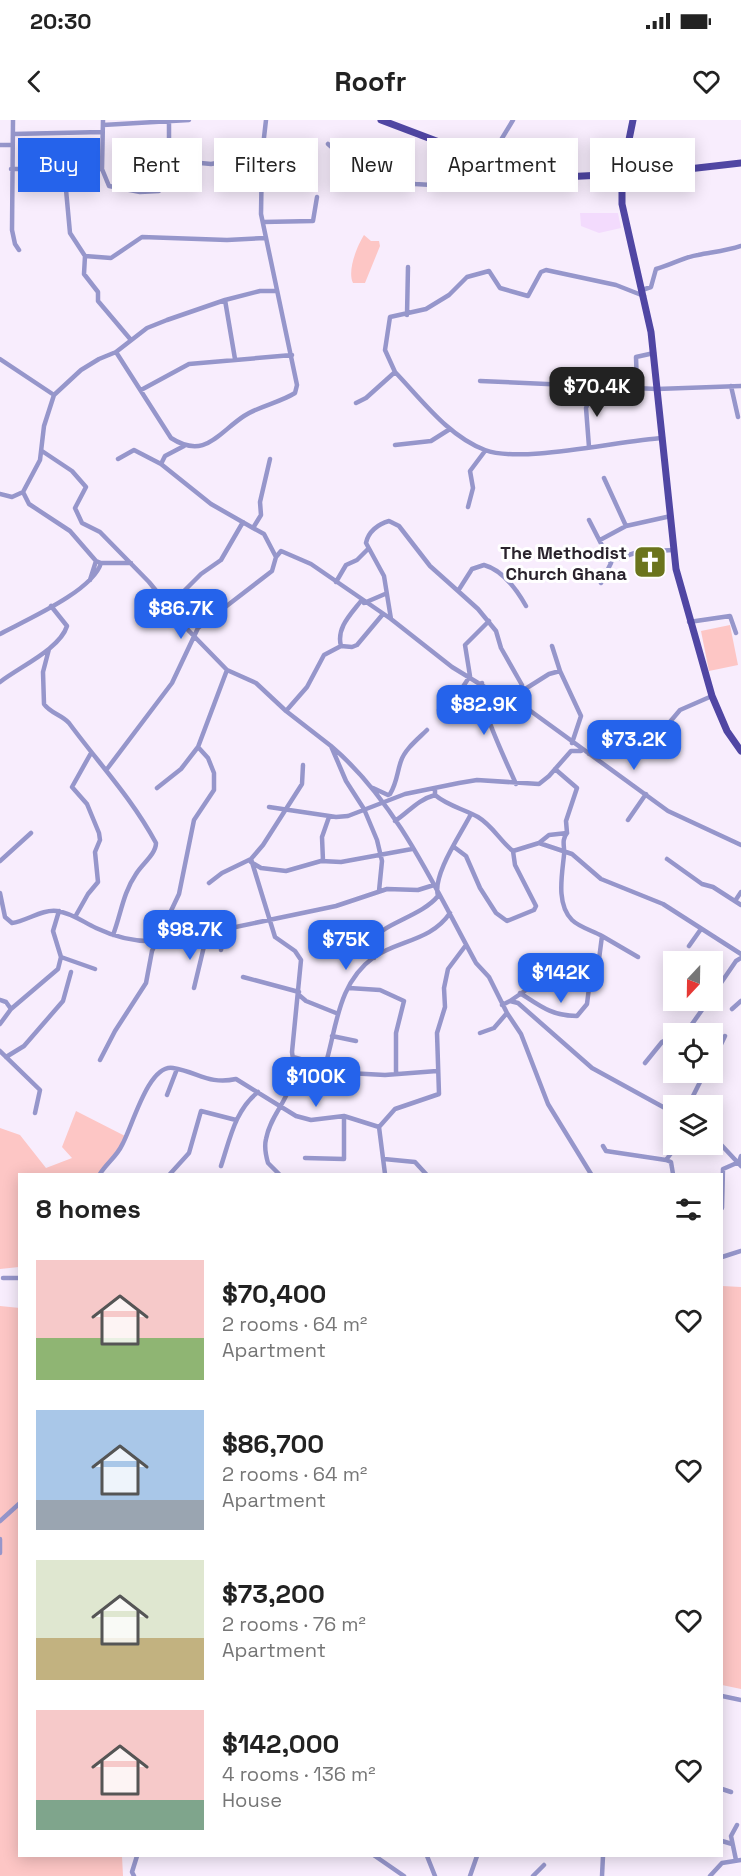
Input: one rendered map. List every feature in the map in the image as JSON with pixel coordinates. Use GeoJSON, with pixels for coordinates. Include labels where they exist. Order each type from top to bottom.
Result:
{"type":"FeatureCollection","features":[{"type":"Feature","properties":{"kind":"main road"},"geometry":{"type":"LineString","coordinates":[[381,120],[430,138]]}},
{"type":"Feature","properties":{"kind":"main road"},"geometry":{"type":"LineString","coordinates":[[629,138],[633,120]]}},
{"type":"Feature","properties":{"kind":"main road"},"geometry":{"type":"LineString","coordinates":[[695,168],[741,163]]}},
{"type":"Feature","properties":{"kind":"main road"},"geometry":{"type":"LineString","coordinates":[[623,192],[624,219],[643,293],[654,353],[673,550],[689,622],[712,696],[727,731],[741,751]]}},
{"type":"Feature","properties":{"kind":"street"},"geometry":{"type":"LineString","coordinates":[[13,120],[12,237],[19,250]]}},
{"type":"Feature","properties":{"kind":"street"},"geometry":{"type":"LineString","coordinates":[[112,187],[109,186],[102,169],[103,123],[161,121],[169,123],[189,120]]}},
{"type":"Feature","properties":{"kind":"street"},"geometry":{"type":"LineString","coordinates":[[264,138],[266,120]]}},
{"type":"Feature","properties":{"kind":"street"},"geometry":{"type":"LineString","coordinates":[[502,138],[513,120]]}},
{"type":"Feature","properties":{"kind":"street"},"geometry":{"type":"LineString","coordinates":[[169,123],[169,147],[180,161],[214,163]]}},
{"type":"Feature","properties":{"kind":"street"},"geometry":{"type":"LineString","coordinates":[[13,134],[102,132]]}},
{"type":"Feature","properties":{"kind":"street"},"geometry":{"type":"LineString","coordinates":[[328,144],[335,150],[403,180],[427,185]]}},
{"type":"Feature","properties":{"kind":"street"},"geometry":{"type":"LineString","coordinates":[[0,145],[12,145]]}},
{"type":"Feature","properties":{"kind":"street"},"geometry":{"type":"LineString","coordinates":[[12,169],[18,169]]}},
{"type":"Feature","properties":{"kind":"street"},"geometry":{"type":"LineString","coordinates":[[66,192],[70,233],[84,256],[84,274],[98,292],[98,301],[131,340]]}},
{"type":"Feature","properties":{"kind":"street"},"geometry":{"type":"LineString","coordinates":[[116,352],[171,438],[184,446],[196,447],[217,440],[245,416],[295,393],[297,385],[292,355],[265,238],[263,192]]}},
{"type":"Feature","properties":{"kind":"street"},"geometry":{"type":"LineString","coordinates":[[263,222],[313,221],[317,197]]}},
{"type":"Feature","properties":{"kind":"street"},"geometry":{"type":"LineString","coordinates":[[84,256],[111,258],[142,237],[227,240],[265,238]]}},
{"type":"Feature","properties":{"kind":"street"},"geometry":{"type":"LineString","coordinates":[[663,438],[517,453],[485,451],[450,429],[395,372],[385,350],[388,325],[392,316],[408,315],[441,302],[467,277],[487,270],[492,273],[500,288],[528,296],[541,272],[546,270],[643,293],[651,286],[656,269],[696,255],[741,246]]}},
{"type":"Feature","properties":{"kind":"street"},"geometry":{"type":"LineString","coordinates":[[408,267],[408,315]]}},
{"type":"Feature","properties":{"kind":"street"},"geometry":{"type":"LineString","coordinates":[[0,494],[12,496],[23,492],[42,451],[44,426],[54,395],[81,370],[99,358],[116,352],[147,328],[225,300],[260,291],[277,291]]}},
{"type":"Feature","properties":{"kind":"street"},"geometry":{"type":"LineString","coordinates":[[225,300],[235,359]]}},
{"type":"Feature","properties":{"kind":"street"},"geometry":{"type":"LineString","coordinates":[[637,387],[636,357],[654,353]]}},
{"type":"Feature","properties":{"kind":"street"},"geometry":{"type":"LineString","coordinates":[[141,390],[189,364],[292,355]]}},
{"type":"Feature","properties":{"kind":"street"},"geometry":{"type":"LineString","coordinates":[[0,360],[54,395]]}},
{"type":"Feature","properties":{"kind":"street"},"geometry":{"type":"LineString","coordinates":[[356,403],[366,398],[395,372]]}},
{"type":"Feature","properties":{"kind":"street"},"geometry":{"type":"LineString","coordinates":[[480,381],[657,389],[741,386]]}},
{"type":"Feature","properties":{"kind":"street"},"geometry":{"type":"LineString","coordinates":[[589,447],[586,408],[595,386]]}},
{"type":"Feature","properties":{"kind":"street"},"geometry":{"type":"LineString","coordinates":[[731,386],[738,417]]}},
{"type":"Feature","properties":{"kind":"street"},"geometry":{"type":"LineString","coordinates":[[395,445],[431,441],[450,429]]}},
{"type":"Feature","properties":{"kind":"street"},"geometry":{"type":"LineString","coordinates":[[160,464],[165,456],[184,446]]}},
{"type":"Feature","properties":{"kind":"street"},"geometry":{"type":"LineString","coordinates":[[118,459],[134,450],[160,464],[211,504],[264,534],[276,557]]}},
{"type":"Feature","properties":{"kind":"street"},"geometry":{"type":"LineString","coordinates":[[42,451],[72,471],[86,487],[75,508],[82,523],[100,532],[170,605],[227,670],[256,682],[286,711],[354,766],[383,803],[435,887],[476,963],[489,977],[502,1005],[521,1034],[548,1104],[590,1173]]}},
{"type":"Feature","properties":{"kind":"street"},"geometry":{"type":"LineString","coordinates":[[468,507],[472,488],[470,471],[485,451]]}},
{"type":"Feature","properties":{"kind":"street"},"geometry":{"type":"LineString","coordinates":[[253,528],[261,515],[260,502],[270,459]]}},
{"type":"Feature","properties":{"kind":"street"},"geometry":{"type":"LineString","coordinates":[[604,478],[626,526]]}},
{"type":"Feature","properties":{"kind":"street"},"geometry":{"type":"LineString","coordinates":[[23,492],[29,504],[70,531],[96,561],[130,563]]}},
{"type":"Feature","properties":{"kind":"street"},"geometry":{"type":"LineString","coordinates":[[600,540],[626,526],[671,516]]}},
{"type":"Feature","properties":{"kind":"street"},"geometry":{"type":"LineString","coordinates":[[589,520],[610,561],[610,566],[601,583]]}},
{"type":"Feature","properties":{"kind":"street"},"geometry":{"type":"LineString","coordinates":[[391,619],[384,576],[366,543],[370,532],[389,521],[399,526],[430,566],[489,621],[496,631],[501,648],[520,679],[521,704]]}},
{"type":"Feature","properties":{"kind":"street"},"geometry":{"type":"LineString","coordinates":[[170,605],[201,574],[221,560],[243,522]]}},
{"type":"Feature","properties":{"kind":"street"},"geometry":{"type":"LineString","coordinates":[[70,531],[82,523]]}},
{"type":"Feature","properties":{"kind":"street"},"geometry":{"type":"LineString","coordinates":[[336,582],[346,565],[357,560],[368,549]]}},
{"type":"Feature","properties":{"kind":"street"},"geometry":{"type":"LineString","coordinates":[[610,561],[638,552],[673,550]]}},
{"type":"Feature","properties":{"kind":"street"},"geometry":{"type":"LineString","coordinates":[[107,769],[172,683],[198,628],[224,610],[240,594],[269,576],[276,557],[281,551],[311,564],[363,602],[391,619],[452,667],[482,683],[501,697],[521,704],[668,811],[741,845]]}},
{"type":"Feature","properties":{"kind":"street"},"geometry":{"type":"LineString","coordinates":[[90,580],[96,561]]}},
{"type":"Feature","properties":{"kind":"street"},"geometry":{"type":"LineString","coordinates":[[0,634],[51,606],[90,580],[97,575],[101,563]]}},
{"type":"Feature","properties":{"kind":"street"},"geometry":{"type":"LineString","coordinates":[[458,591],[472,569],[484,565],[495,570],[511,585],[526,606]]}},
{"type":"Feature","properties":{"kind":"street"},"geometry":{"type":"LineString","coordinates":[[341,646],[339,639],[342,628],[363,602],[386,594]]}},
{"type":"Feature","properties":{"kind":"street"},"geometry":{"type":"LineString","coordinates":[[0,682],[49,649],[63,636],[67,626],[51,606]]}},
{"type":"Feature","properties":{"kind":"street"},"geometry":{"type":"LineString","coordinates":[[286,711],[307,687],[324,655],[341,646],[357,645],[383,614]]}},
{"type":"Feature","properties":{"kind":"street"},"geometry":{"type":"LineString","coordinates":[[689,622],[729,616],[736,633]]}},
{"type":"Feature","properties":{"kind":"street"},"geometry":{"type":"LineString","coordinates":[[439,710],[449,708],[470,676],[465,645],[489,621]]}},
{"type":"Feature","properties":{"kind":"street"},"geometry":{"type":"LineString","coordinates":[[552,646],[560,671],[580,711],[580,720],[572,743]]}},
{"type":"Feature","properties":{"kind":"street"},"geometry":{"type":"LineString","coordinates":[[49,649],[43,672],[44,704],[66,720],[91,753],[129,796],[157,847],[130,882],[121,903],[121,914],[113,935]]}},
{"type":"Feature","properties":{"kind":"street"},"geometry":{"type":"LineString","coordinates":[[157,788],[181,769],[198,747],[227,670]]}},
{"type":"Feature","properties":{"kind":"street"},"geometry":{"type":"LineString","coordinates":[[522,691],[549,674],[560,671]]}},
{"type":"Feature","properties":{"kind":"street"},"geometry":{"type":"LineString","coordinates":[[482,683],[481,696],[516,784]]}},
{"type":"Feature","properties":{"kind":"street"},"geometry":{"type":"LineString","coordinates":[[269,807],[329,817],[348,816],[405,794],[477,780],[538,784],[571,751],[579,750],[589,754],[651,740],[658,736],[680,711],[712,696]]}},
{"type":"Feature","properties":{"kind":"street"},"geometry":{"type":"LineString","coordinates":[[370,787],[390,794],[400,772],[401,761],[410,747],[427,730]]}},
{"type":"Feature","properties":{"kind":"street"},"geometry":{"type":"LineString","coordinates":[[331,746],[346,781],[364,809],[380,854],[382,863],[379,891]]}},
{"type":"Feature","properties":{"kind":"street"},"geometry":{"type":"LineString","coordinates":[[100,1060],[115,1031],[146,983],[156,941],[165,928],[179,894],[194,820],[215,786],[208,758],[198,747]]}},
{"type":"Feature","properties":{"kind":"street"},"geometry":{"type":"LineString","coordinates":[[75,916],[87,894],[98,882],[94,852],[100,840],[99,833],[87,804],[72,788],[91,753]]}},
{"type":"Feature","properties":{"kind":"street"},"geometry":{"type":"LineString","coordinates":[[209,883],[222,873],[251,860],[263,845],[302,784],[303,765]]}},
{"type":"Feature","properties":{"kind":"street"},"geometry":{"type":"LineString","coordinates":[[555,769],[577,788],[566,821],[567,833],[562,841],[564,853],[561,886],[565,906],[572,920],[638,957]]}},
{"type":"Feature","properties":{"kind":"street"},"geometry":{"type":"LineString","coordinates":[[435,789],[435,795]]}},
{"type":"Feature","properties":{"kind":"street"},"geometry":{"type":"LineString","coordinates":[[628,820],[646,794]]}},
{"type":"Feature","properties":{"kind":"street"},"geometry":{"type":"LineString","coordinates":[[435,795],[494,829],[513,851],[515,865],[536,906],[534,910],[507,921],[496,913],[480,888],[466,856],[454,847]]}},
{"type":"Feature","properties":{"kind":"street"},"geometry":{"type":"LineString","coordinates":[[395,821],[407,813],[411,806],[435,795]]}},
{"type":"Feature","properties":{"kind":"street"},"geometry":{"type":"LineString","coordinates":[[374,958],[374,939],[382,930],[424,910],[438,896],[435,887],[443,863],[471,814]]}},
{"type":"Feature","properties":{"kind":"street"},"geometry":{"type":"LineString","coordinates":[[323,861],[322,837],[329,817]]}},
{"type":"Feature","properties":{"kind":"street"},"geometry":{"type":"LineString","coordinates":[[0,861],[31,833]]}},
{"type":"Feature","properties":{"kind":"street"},"geometry":{"type":"LineString","coordinates":[[513,851],[539,843],[549,835],[567,833]]}},
{"type":"Feature","properties":{"kind":"street"},"geometry":{"type":"LineString","coordinates":[[539,843],[577,857],[606,882],[663,904],[741,956],[723,980]]}},
{"type":"Feature","properties":{"kind":"street"},"geometry":{"type":"LineString","coordinates":[[251,860],[261,868],[286,871],[323,861],[341,862],[412,849]]}},
{"type":"Feature","properties":{"kind":"street"},"geometry":{"type":"LineString","coordinates":[[667,859],[702,884],[713,886],[741,905]]}},
{"type":"Feature","properties":{"kind":"street"},"geometry":{"type":"LineString","coordinates":[[251,860],[268,922],[275,937],[295,951],[301,960],[288,1096],[266,1139],[268,1163],[278,1173]]}},
{"type":"Feature","properties":{"kind":"street"},"geometry":{"type":"LineString","coordinates":[[165,928],[206,938],[226,929],[268,922],[344,904],[379,891],[395,888],[418,890],[435,887]]}},
{"type":"Feature","properties":{"kind":"street"},"geometry":{"type":"LineString","coordinates":[[735,901],[741,892]]}},
{"type":"Feature","properties":{"kind":"street"},"geometry":{"type":"LineString","coordinates":[[0,893],[2,917],[12,922],[25,921],[48,911],[59,911],[75,916],[113,935],[131,940],[156,941]]}},
{"type":"Feature","properties":{"kind":"street"},"geometry":{"type":"LineString","coordinates":[[0,1024],[10,1009],[53,976],[61,957],[53,931],[59,911]]}},
{"type":"Feature","properties":{"kind":"street"},"geometry":{"type":"LineString","coordinates":[[437,1071],[356,1075],[329,1072],[325,1065],[336,1013],[357,974],[374,958],[421,938],[441,926],[450,913]]}},
{"type":"Feature","properties":{"kind":"street"},"geometry":{"type":"LineString","coordinates":[[221,950],[226,929]]}},
{"type":"Feature","properties":{"kind":"street"},"geometry":{"type":"LineString","coordinates":[[689,946],[701,929]]}},
{"type":"Feature","properties":{"kind":"street"},"geometry":{"type":"LineString","coordinates":[[520,993],[540,1008],[561,1016],[577,1016],[583,1012],[587,1004],[590,980],[598,967],[602,936]]}},
{"type":"Feature","properties":{"kind":"street"},"geometry":{"type":"LineString","coordinates":[[194,988],[206,938]]}},
{"type":"Feature","properties":{"kind":"street"},"geometry":{"type":"LineString","coordinates":[[378,1127],[395,1109],[437,1096],[437,1033],[445,1007],[444,988],[447,969],[466,945]]}},
{"type":"Feature","properties":{"kind":"street"},"geometry":{"type":"LineString","coordinates":[[61,957],[95,969]]}},
{"type":"Feature","properties":{"kind":"street"},"geometry":{"type":"LineString","coordinates":[[6,1057],[24,1046],[63,1001],[71,972]]}},
{"type":"Feature","properties":{"kind":"street"},"geometry":{"type":"LineString","coordinates":[[243,977],[299,993],[306,1001],[336,1013]]}},
{"type":"Feature","properties":{"kind":"street"},"geometry":{"type":"LineString","coordinates":[[502,1005],[552,977],[590,980]]}},
{"type":"Feature","properties":{"kind":"street"},"geometry":{"type":"LineString","coordinates":[[350,988],[380,990],[404,1001],[396,1033],[396,1074]]}},
{"type":"Feature","properties":{"kind":"street"},"geometry":{"type":"LineString","coordinates":[[0,1000],[6,1002],[10,1009]]}},
{"type":"Feature","properties":{"kind":"street"},"geometry":{"type":"LineString","coordinates":[[732,1009],[741,1000]]}},
{"type":"Feature","properties":{"kind":"street"},"geometry":{"type":"LineString","coordinates":[[510,1001],[526,1009],[599,1072],[663,1107]]}},
{"type":"Feature","properties":{"kind":"street"},"geometry":{"type":"LineString","coordinates":[[480,1033],[494,1028],[507,1013]]}},
{"type":"Feature","properties":{"kind":"street"},"geometry":{"type":"LineString","coordinates":[[332,1036],[356,1041]]}},
{"type":"Feature","properties":{"kind":"street"},"geometry":{"type":"LineString","coordinates":[[723,1040],[725,1036]]}},
{"type":"Feature","properties":{"kind":"street"},"geometry":{"type":"LineString","coordinates":[[645,1063],[663,1042]]}},
{"type":"Feature","properties":{"kind":"street"},"geometry":{"type":"LineString","coordinates":[[0,1051],[40,1090],[35,1113]]}},
{"type":"Feature","properties":{"kind":"street"},"geometry":{"type":"LineString","coordinates":[[293,1057],[325,1065]]}},
{"type":"Feature","properties":{"kind":"street"},"geometry":{"type":"LineString","coordinates":[[101,1173],[122,1145],[146,1089],[164,1069],[177,1069],[211,1081],[221,1082],[236,1078],[296,1116],[311,1120],[344,1116],[378,1127]]}},
{"type":"Feature","properties":{"kind":"street"},"geometry":{"type":"LineString","coordinates":[[167,1095],[177,1069]]}},
{"type":"Feature","properties":{"kind":"street"},"geometry":{"type":"LineString","coordinates":[[221,1166],[236,1120],[249,1099],[258,1092]]}},
{"type":"Feature","properties":{"kind":"street"},"geometry":{"type":"LineString","coordinates":[[171,1173],[189,1153],[201,1111],[209,1110],[236,1120]]}},
{"type":"Feature","properties":{"kind":"street"},"geometry":{"type":"LineString","coordinates":[[305,1158],[344,1159],[344,1116]]}},
{"type":"Feature","properties":{"kind":"street"},"geometry":{"type":"LineString","coordinates":[[378,1127],[385,1173]]}},
{"type":"Feature","properties":{"kind":"street"},"geometry":{"type":"LineString","coordinates":[[723,1145],[740,1161],[723,1169],[723,1173]]}},
{"type":"Feature","properties":{"kind":"street"},"geometry":{"type":"LineString","coordinates":[[603,1146],[606,1151],[666,1160],[671,1162],[673,1173]]}},
{"type":"Feature","properties":{"kind":"street"},"geometry":{"type":"LineString","coordinates":[[666,1160],[670,1155]]}},
{"type":"Feature","properties":{"kind":"street"},"geometry":{"type":"LineString","coordinates":[[384,1159],[415,1162],[425,1173]]}},
{"type":"Feature","properties":{"kind":"street"},"geometry":{"type":"LineString","coordinates":[[723,1257],[741,1251]]}},
{"type":"Feature","properties":{"kind":"street"},"geometry":{"type":"LineString","coordinates":[[3,1278],[18,1278]]}},
{"type":"Feature","properties":{"kind":"street"},"geometry":{"type":"LineString","coordinates":[[0,1521],[18,1505]]}},
{"type":"Feature","properties":{"kind":"street"},"geometry":{"type":"LineString","coordinates":[[0,1539],[0,1553]]}},
{"type":"Feature","properties":{"kind":"street"},"geometry":{"type":"LineString","coordinates":[[723,1696],[741,1700]]}},
{"type":"Feature","properties":{"kind":"street"},"geometry":{"type":"LineString","coordinates":[[723,1789],[731,1792]]}},
{"type":"Feature","properties":{"kind":"street"},"geometry":{"type":"LineString","coordinates":[[710,1876],[722,1863],[739,1860],[732,1844],[732,1831],[737,1824]]}},
{"type":"Feature","properties":{"kind":"street"},"geometry":{"type":"LineString","coordinates":[[723,1841],[732,1844]]}},
{"type":"Feature","properties":{"kind":"street"},"geometry":{"type":"LineString","coordinates":[[134,1876],[132,1872],[137,1857]]}},
{"type":"Feature","properties":{"kind":"street"},"geometry":{"type":"LineString","coordinates":[[376,1857],[404,1876]]}},
{"type":"Feature","properties":{"kind":"street"},"geometry":{"type":"LineString","coordinates":[[427,1857],[435,1876]]}},
{"type":"Feature","properties":{"kind":"street"},"geometry":{"type":"LineString","coordinates":[[470,1876],[477,1857]]}},
{"type":"Feature","properties":{"kind":"street"},"geometry":{"type":"LineString","coordinates":[[602,1876],[603,1857]]}},
{"type":"Feature","properties":{"kind":"street"},"geometry":{"type":"LineString","coordinates":[[533,1876],[544,1865]]}},
{"type":"Feature","properties":{"kind":"shaded area"},"geometry":{"type":"Polygon","coordinates":[[[580,213],[618,213],[621,228],[599,233],[581,226],[580,213]]]}},
{"type":"Feature","properties":{"kind":"shaded area"},"geometry":{"type":"Polygon","coordinates":[[[364,235],[371,241],[379,241],[380,246],[365,283],[353,283],[352,265],[364,235]]]}},
{"type":"Feature","properties":{"kind":"shaded area"},"geometry":{"type":"Polygon","coordinates":[[[730,625],[738,665],[709,671],[701,631],[730,625]]]}},
{"type":"Feature","properties":{"kind":"shaded area"},"geometry":{"type":"Polygon","coordinates":[[[76,1111],[127,1137],[100,1173],[18,1173],[18,1267],[0,1269],[0,1128],[20,1135],[46,1168],[72,1158],[62,1147],[76,1111]]]}},
{"type":"Feature","properties":{"kind":"shaded area"},"geometry":{"type":"Polygon","coordinates":[[[723,1286],[741,1287],[741,1689],[723,1685],[723,1286]]]}},
{"type":"Feature","properties":{"kind":"shaded area"},"geometry":{"type":"Polygon","coordinates":[[[0,1306],[18,1308],[18,1857],[122,1857],[123,1876],[0,1876],[0,1306]]]}},
{"type":"Feature","properties":{"kind":"place","name":"The Methodist Church Ghana"},"geometry":{"type":"Point","coordinates":[650,562]}}]}
